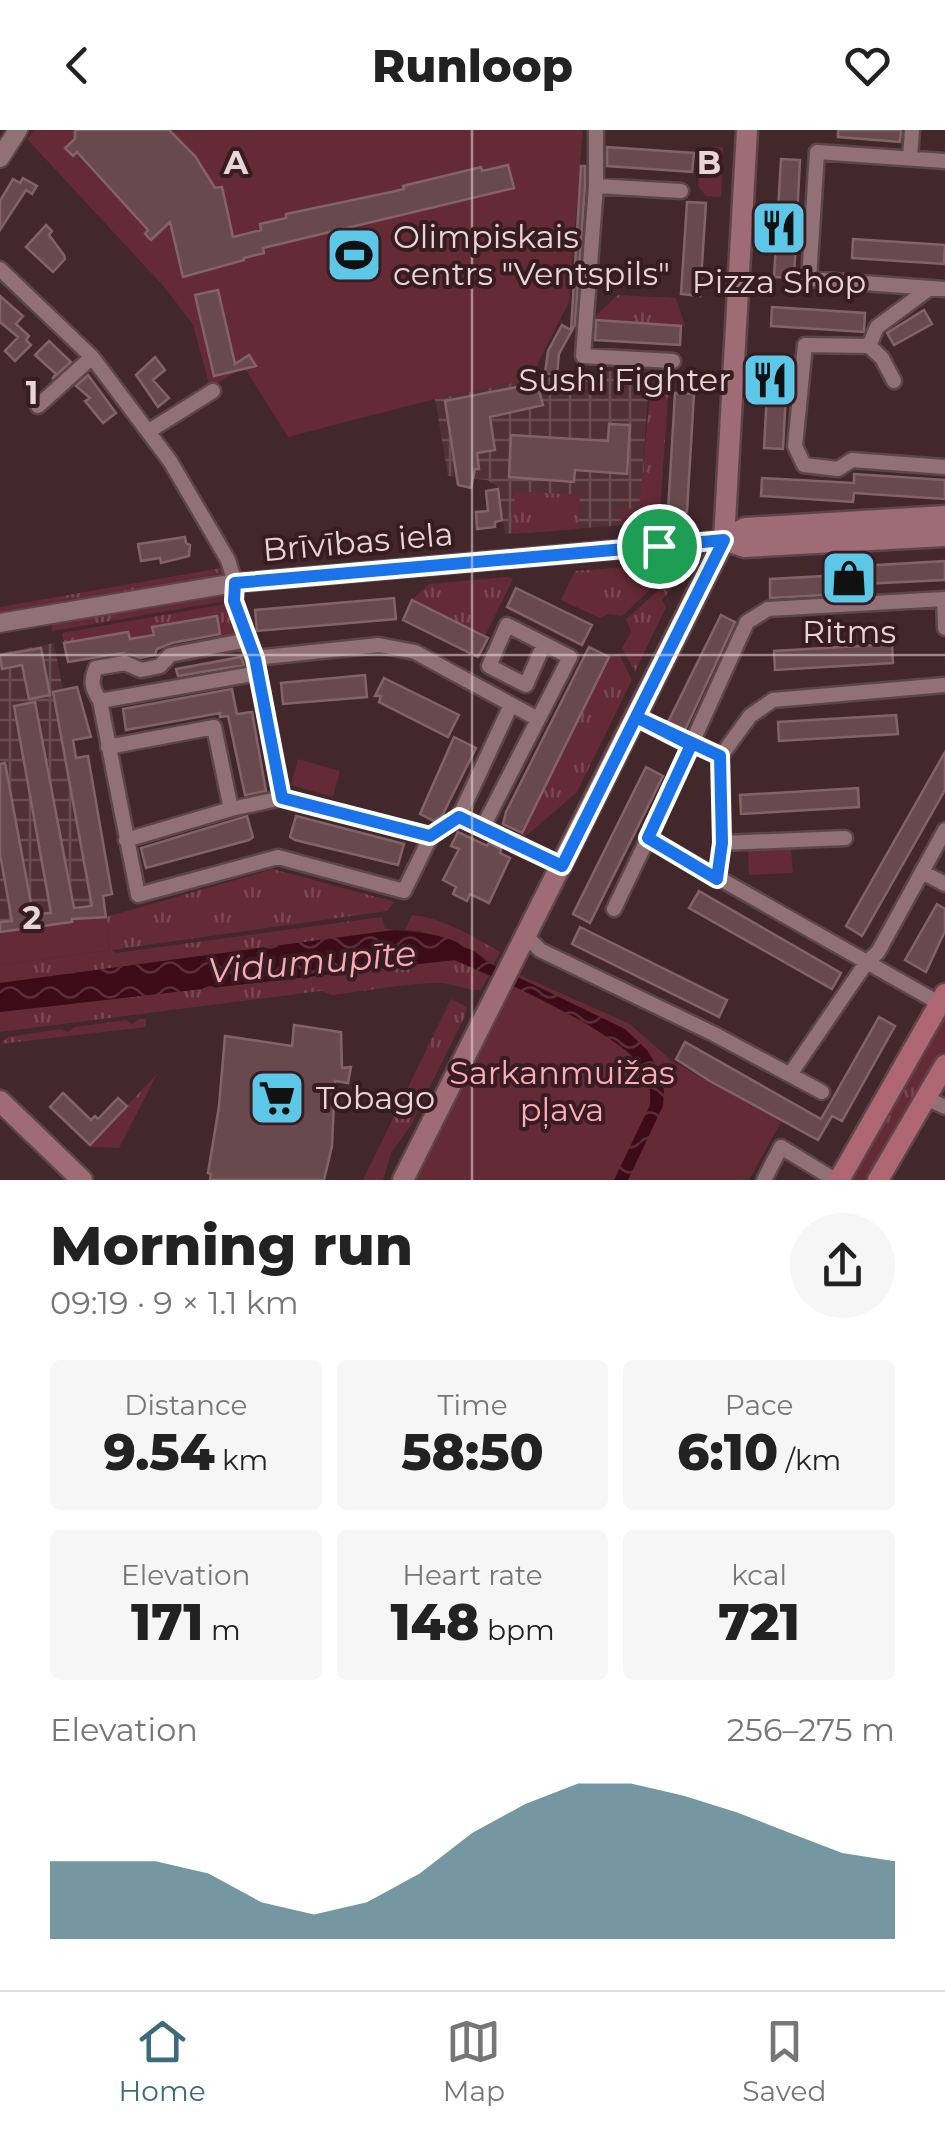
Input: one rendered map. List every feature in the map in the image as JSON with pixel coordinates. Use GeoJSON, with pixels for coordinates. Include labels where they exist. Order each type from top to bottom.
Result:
{"type":"FeatureCollection","features":[{"type":"Feature","properties":{"kind":"main road"},"geometry":{"type":"LineString","coordinates":[[403,1180],[724,540],[747,130]]}},
{"type":"Feature","properties":{"kind":"main road","name":"Brīvības iela"},"geometry":{"type":"LineString","coordinates":[[724,540],[745,528],[945,516]]}},
{"type":"Feature","properties":{"kind":"main road","name":"Brīvības iela"},"geometry":{"type":"LineString","coordinates":[[724,540],[745,548],[945,536]]}},
{"type":"Feature","properties":{"kind":"main road"},"geometry":{"type":"LineString","coordinates":[[837,1180],[942,999]]}},
{"type":"Feature","properties":{"kind":"main road"},"geometry":{"type":"LineString","coordinates":[[878,1180],[936,1102],[945,1065]]}},
{"type":"Feature","properties":{"kind":"main road"},"geometry":{"type":"LineString","coordinates":[[0,1100],[82,1180]]}},
{"type":"Feature","properties":{"kind":"street"},"geometry":{"type":"LineString","coordinates":[[0,158],[18,130]]}},
{"type":"Feature","properties":{"kind":"street"},"geometry":{"type":"LineString","coordinates":[[596,130],[584,356],[673,361]]}},
{"type":"Feature","properties":{"kind":"street"},"geometry":{"type":"LineString","coordinates":[[910,158],[912,130]]}},
{"type":"Feature","properties":{"kind":"street"},"geometry":{"type":"LineString","coordinates":[[938,288],[809,279],[817,152],[945,161]]}},
{"type":"Feature","properties":{"kind":"street"},"geometry":{"type":"LineString","coordinates":[[596,186],[681,191]]}},
{"type":"Feature","properties":{"kind":"street"},"geometry":{"type":"LineString","coordinates":[[0,269],[92,357],[170,460],[220,546],[235,583],[234,601],[256,665],[282,798]]}},
{"type":"Feature","properties":{"kind":"street"},"geometry":{"type":"LineString","coordinates":[[869,346],[877,328],[938,288]]}},
{"type":"Feature","properties":{"kind":"street"},"geometry":{"type":"LineString","coordinates":[[894,381],[882,358],[869,346],[804,344],[795,446],[804,465],[838,470],[852,460],[945,467]]}},
{"type":"Feature","properties":{"kind":"street"},"geometry":{"type":"LineString","coordinates":[[38,406],[92,357]]}},
{"type":"Feature","properties":{"kind":"street"},"geometry":{"type":"LineString","coordinates":[[149,431],[214,390]]}},
{"type":"Feature","properties":{"kind":"street","name":"Brīvības iela"},"geometry":{"type":"LineString","coordinates":[[0,623],[235,583],[724,540]]}},
{"type":"Feature","properties":{"kind":"street"},"geometry":{"type":"LineString","coordinates":[[614,908],[748,622],[768,609],[944,600],[945,628]]}},
{"type":"Feature","properties":{"kind":"street"},"geometry":{"type":"LineString","coordinates":[[483,828],[570,656],[508,625],[488,666],[547,698]]}},
{"type":"Feature","properties":{"kind":"street"},"geometry":{"type":"LineString","coordinates":[[248,640],[170,655],[160,666],[142,670],[125,663],[96,668],[91,680],[100,701],[138,895],[278,856],[404,891],[430,836],[459,817],[511,705]]}},
{"type":"Feature","properties":{"kind":"street"},"geometry":{"type":"LineString","coordinates":[[526,685],[544,644]]}},
{"type":"Feature","properties":{"kind":"street"},"geometry":{"type":"LineString","coordinates":[[100,701],[256,665],[379,645],[414,652],[536,718]]}},
{"type":"Feature","properties":{"kind":"street"},"geometry":{"type":"LineString","coordinates":[[717,879],[722,843],[720,756],[750,716],[773,700],[945,685]]}},
{"type":"Feature","properties":{"kind":"street"},"geometry":{"type":"LineString","coordinates":[[636,717],[720,756]]}},
{"type":"Feature","properties":{"kind":"street"},"geometry":{"type":"LineString","coordinates":[[108,747],[214,727],[231,808]]}},
{"type":"Feature","properties":{"kind":"street"},"geometry":{"type":"LineString","coordinates":[[126,840],[231,808],[282,798],[430,836]]}},
{"type":"Feature","properties":{"kind":"street"},"geometry":{"type":"LineString","coordinates":[[459,817],[562,866]]}},
{"type":"Feature","properties":{"kind":"street"},"geometry":{"type":"LineString","coordinates":[[791,1073],[866,963],[878,952],[945,830]]}},
{"type":"Feature","properties":{"kind":"street"},"geometry":{"type":"LineString","coordinates":[[648,838],[866,963],[942,999]]}},
{"type":"Feature","properties":{"kind":"street"},"geometry":{"type":"LineString","coordinates":[[722,843],[845,838]]}},
{"type":"Feature","properties":{"kind":"street"},"geometry":{"type":"LineString","coordinates":[[922,872],[945,884]]}},
{"type":"Feature","properties":{"kind":"street"},"geometry":{"type":"LineString","coordinates":[[522,945],[540,950],[791,1073],[822,1092]]}},
{"type":"Feature","properties":{"kind":"street"},"geometry":{"type":"LineString","coordinates":[[764,1180],[782,1147],[837,1180]]}},
{"type":"Feature","properties":{"kind":"shaded area"},"geometry":{"type":"Polygon","coordinates":[[[650,367],[639,524],[505,534],[498,487],[487,480],[448,476],[435,399],[530,379],[650,367]]]}},
{"type":"Feature","properties":{"kind":"shaded area"},"geometry":{"type":"Polygon","coordinates":[[[54,643],[106,917],[1,932],[0,936],[0,653],[54,643]]]}},
{"type":"Feature","properties":{"kind":"green space","name":"Olimpiskais centrs \"Ventspils\""},"geometry":{"type":"Polygon","coordinates":[[[35,130],[583,130],[569,302],[530,379],[288,437],[244,367],[210,388],[193,325],[165,288],[27,139],[35,130]]]}},
{"type":"Feature","properties":{"kind":"green space"},"geometry":{"type":"Polygon","coordinates":[[[701,147],[723,147],[721,197],[706,196],[698,186],[701,147]]]}},
{"type":"Feature","properties":{"kind":"green space"},"geometry":{"type":"Polygon","coordinates":[[[618,295],[676,298],[685,326],[591,320],[618,295]]]}},
{"type":"Feature","properties":{"kind":"green space"},"geometry":{"type":"Polygon","coordinates":[[[651,384],[669,385],[659,524],[622,526],[619,509],[639,508],[651,384]]]}},
{"type":"Feature","properties":{"kind":"green space"},"geometry":{"type":"Polygon","coordinates":[[[514,491],[580,495],[578,529],[513,534],[514,491]]]}},
{"type":"Feature","properties":{"kind":"green space"},"geometry":{"type":"Polygon","coordinates":[[[651,565],[652,588],[622,616],[609,614],[600,618],[561,600],[575,571],[651,565]]]}},
{"type":"Feature","properties":{"kind":"green space"},"geometry":{"type":"Polygon","coordinates":[[[221,568],[223,578],[0,618],[0,607],[221,568]]]}},
{"type":"Feature","properties":{"kind":"green space"},"geometry":{"type":"Polygon","coordinates":[[[679,572],[678,581],[662,600],[666,607],[635,672],[622,648],[631,632],[626,619],[679,572]]]}},
{"type":"Feature","properties":{"kind":"green space"},"geometry":{"type":"Polygon","coordinates":[[[513,579],[485,636],[412,600],[429,584],[513,579]]]}},
{"type":"Feature","properties":{"kind":"green space"},"geometry":{"type":"Polygon","coordinates":[[[222,591],[225,601],[52,631],[52,622],[222,591]]]}},
{"type":"Feature","properties":{"kind":"green space"},"geometry":{"type":"Polygon","coordinates":[[[226,604],[235,634],[221,636],[216,616],[153,627],[154,635],[130,639],[128,632],[64,643],[62,633],[226,604]]]}},
{"type":"Feature","properties":{"kind":"green space"},"geometry":{"type":"Polygon","coordinates":[[[619,654],[632,680],[577,792],[525,837],[521,835],[609,657],[619,654]]]}},
{"type":"Feature","properties":{"kind":"green space"},"geometry":{"type":"Polygon","coordinates":[[[298,759],[340,771],[333,797],[291,785],[298,759]]]}},
{"type":"Feature","properties":{"kind":"green space"},"geometry":{"type":"Polygon","coordinates":[[[791,849],[793,873],[749,875],[748,851],[791,849]]]}},
{"type":"Feature","properties":{"kind":"green space"},"geometry":{"type":"Polygon","coordinates":[[[273,869],[395,902],[387,911],[112,950],[116,953],[382,917],[385,928],[394,930],[0,983],[0,965],[110,950],[106,917],[273,869]]]}},
{"type":"Feature","properties":{"kind":"green space"},"geometry":{"type":"Polygon","coordinates":[[[412,915],[446,924],[500,952],[493,965],[475,951],[420,931],[405,930],[412,915]]]}},
{"type":"Feature","properties":{"kind":"green space"},"geometry":{"type":"Polygon","coordinates":[[[106,917],[110,950],[0,965],[0,932],[106,917]]]}},
{"type":"Feature","properties":{"kind":"green space"},"geometry":{"type":"Polygon","coordinates":[[[454,960],[489,976],[481,990],[435,983],[332,995],[321,991],[0,1032],[0,1012],[454,960]]]}},
{"type":"Feature","properties":{"kind":"green space","name":"Sarkanmuižas pļava"},"geometry":{"type":"Polygon","coordinates":[[[520,975],[630,1024],[672,1061],[781,1122],[749,1180],[417,1180],[520,975]]]}},
{"type":"Feature","properties":{"kind":"green space"},"geometry":{"type":"Polygon","coordinates":[[[451,999],[467,1007],[465,1016],[411,1125],[391,1153],[383,1180],[363,1180],[451,999]]]}},
{"type":"Feature","properties":{"kind":"green space"},"geometry":{"type":"Polygon","coordinates":[[[945,1008],[945,1056],[874,1180],[848,1180],[945,1008]]]}},
{"type":"Feature","properties":{"kind":"green space"},"geometry":{"type":"Polygon","coordinates":[[[146,1019],[146,1027],[0,1044],[8,1037],[61,1029],[68,1032],[75,1027],[126,1020],[132,1024],[146,1019]]]}},
{"type":"Feature","properties":{"kind":"green space"},"geometry":{"type":"Polygon","coordinates":[[[157,1074],[119,1148],[88,1147],[90,1145],[157,1074]]]}},
{"type":"Feature","properties":{"kind":"water","name":"Vidumupīte"},"geometry":{"type":"Polygon","coordinates":[[[394,930],[432,935],[466,946],[487,962],[625,1029],[647,1050],[658,1068],[663,1106],[628,1180],[614,1180],[650,1105],[649,1085],[642,1067],[629,1053],[583,1022],[454,960],[0,1012],[0,983],[394,930]]]}},
{"type":"Feature","properties":{"kind":"building"},"geometry":{"type":"Polygon","coordinates":[[[75,130],[169,130],[195,156],[215,188],[222,187],[233,237],[261,230],[260,224],[286,218],[286,214],[404,189],[403,186],[481,167],[482,171],[508,165],[514,188],[263,248],[264,253],[183,277],[170,222],[151,240],[145,234],[148,230],[77,152],[73,156],[65,148],[75,139],[75,130]]]}},
{"type":"Feature","properties":{"kind":"building"},"geometry":{"type":"Polygon","coordinates":[[[838,130],[901,130],[900,142],[838,137],[838,130]]]}},
{"type":"Feature","properties":{"kind":"building"},"geometry":{"type":"Polygon","coordinates":[[[607,147],[694,153],[692,172],[607,166],[607,147]]]}},
{"type":"Feature","properties":{"kind":"building"},"geometry":{"type":"Polygon","coordinates":[[[781,159],[800,160],[794,278],[774,277],[781,159]]]}},
{"type":"Feature","properties":{"kind":"building"},"geometry":{"type":"Polygon","coordinates":[[[581,166],[585,166],[585,186],[575,325],[559,354],[557,375],[545,373],[548,351],[562,325],[571,330],[581,166]]]}},
{"type":"Feature","properties":{"kind":"building"},"geometry":{"type":"Polygon","coordinates":[[[23,178],[37,186],[32,194],[26,190],[0,230],[0,201],[13,179],[20,183],[23,178]]]}},
{"type":"Feature","properties":{"kind":"building"},"geometry":{"type":"Polygon","coordinates":[[[687,202],[706,203],[700,296],[681,294],[687,202]]]}},
{"type":"Feature","properties":{"kind":"building"},"geometry":{"type":"Polygon","coordinates":[[[46,225],[65,259],[53,272],[26,247],[46,225]]]}},
{"type":"Feature","properties":{"kind":"building"},"geometry":{"type":"Polygon","coordinates":[[[853,239],[945,245],[944,264],[852,258],[853,239]]]}},
{"type":"Feature","properties":{"kind":"building"},"geometry":{"type":"Polygon","coordinates":[[[218,290],[235,364],[249,355],[256,366],[214,376],[195,295],[218,290]]]}},
{"type":"Feature","properties":{"kind":"building"},"geometry":{"type":"Polygon","coordinates":[[[0,296],[23,316],[16,324],[29,336],[26,340],[31,345],[15,361],[5,351],[18,337],[0,322],[0,296]]]}},
{"type":"Feature","properties":{"kind":"building"},"geometry":{"type":"Polygon","coordinates":[[[772,307],[865,313],[864,332],[771,326],[772,307]]]}},
{"type":"Feature","properties":{"kind":"building"},"geometry":{"type":"Polygon","coordinates":[[[924,310],[932,324],[894,345],[887,333],[924,310]]]}},
{"type":"Feature","properties":{"kind":"building"},"geometry":{"type":"Polygon","coordinates":[[[596,320],[681,326],[680,345],[595,340],[596,320]]]}},
{"type":"Feature","properties":{"kind":"building"},"geometry":{"type":"Polygon","coordinates":[[[49,341],[71,362],[52,379],[56,374],[35,355],[49,341]]]}},
{"type":"Feature","properties":{"kind":"building"},"geometry":{"type":"Polygon","coordinates":[[[769,356],[788,357],[783,449],[764,448],[769,356]]]}},
{"type":"Feature","properties":{"kind":"building"},"geometry":{"type":"Polygon","coordinates":[[[155,357],[165,370],[153,380],[169,398],[158,407],[136,375],[155,357]]]}},
{"type":"Feature","properties":{"kind":"building"},"geometry":{"type":"Polygon","coordinates":[[[88,375],[116,413],[103,423],[85,401],[90,398],[76,386],[88,375]]]}},
{"type":"Feature","properties":{"kind":"building"},"geometry":{"type":"Polygon","coordinates":[[[537,383],[543,405],[490,417],[495,450],[477,453],[479,469],[475,469],[471,488],[458,485],[445,401],[537,383]]]}},
{"type":"Feature","properties":{"kind":"building"},"geometry":{"type":"Polygon","coordinates":[[[675,393],[694,394],[687,512],[668,511],[675,393]]]}},
{"type":"Feature","properties":{"kind":"building"},"geometry":{"type":"Polygon","coordinates":[[[609,424],[630,425],[627,474],[575,470],[574,482],[509,477],[511,435],[608,441],[609,424]]]}},
{"type":"Feature","properties":{"kind":"building"},"geometry":{"type":"Polygon","coordinates":[[[854,474],[945,480],[945,499],[854,493],[853,502],[761,496],[762,478],[854,483],[854,474]]]}},
{"type":"Feature","properties":{"kind":"building"},"geometry":{"type":"Polygon","coordinates":[[[498,489],[502,520],[495,522],[495,527],[477,529],[476,512],[488,511],[486,491],[498,489]]]}},
{"type":"Feature","properties":{"kind":"building"},"geometry":{"type":"Polygon","coordinates":[[[185,537],[190,545],[189,556],[161,563],[160,558],[141,561],[138,544],[185,537]]]}},
{"type":"Feature","properties":{"kind":"building"},"geometry":{"type":"Polygon","coordinates":[[[945,561],[945,580],[862,584],[863,593],[770,598],[770,579],[861,574],[860,566],[945,561]]]}},
{"type":"Feature","properties":{"kind":"building"},"geometry":{"type":"Polygon","coordinates":[[[516,588],[592,625],[582,645],[507,607],[516,588]]]}},
{"type":"Feature","properties":{"kind":"building"},"geometry":{"type":"Polygon","coordinates":[[[394,598],[396,619],[257,631],[255,610],[394,598]]]}},
{"type":"Feature","properties":{"kind":"building"},"geometry":{"type":"Polygon","coordinates":[[[412,600],[488,638],[478,657],[403,620],[412,600]]]}},
{"type":"Feature","properties":{"kind":"building"},"geometry":{"type":"Polygon","coordinates":[[[721,615],[735,622],[685,730],[668,722],[721,615]]]}},
{"type":"Feature","properties":{"kind":"building"},"geometry":{"type":"Polygon","coordinates":[[[217,616],[220,634],[172,643],[157,649],[155,655],[140,658],[123,653],[68,662],[64,643],[128,632],[130,639],[154,635],[152,627],[217,616]]]}},
{"type":"Feature","properties":{"kind":"building"},"geometry":{"type":"Polygon","coordinates":[[[892,644],[893,663],[775,670],[774,651],[892,644]]]}},
{"type":"Feature","properties":{"kind":"building"},"geometry":{"type":"Polygon","coordinates":[[[589,647],[609,657],[522,833],[503,824],[506,812],[589,647]]]}},
{"type":"Feature","properties":{"kind":"building"},"geometry":{"type":"Polygon","coordinates":[[[41,648],[50,695],[29,699],[22,665],[2,669],[0,655],[41,648]]]}},
{"type":"Feature","properties":{"kind":"building"},"geometry":{"type":"Polygon","coordinates":[[[241,657],[244,665],[178,676],[176,669],[241,657]]]}},
{"type":"Feature","properties":{"kind":"building"},"geometry":{"type":"Polygon","coordinates":[[[365,675],[367,697],[283,704],[281,683],[365,675]]]}},
{"type":"Feature","properties":{"kind":"building"},"geometry":{"type":"Polygon","coordinates":[[[384,678],[459,715],[448,737],[379,702],[381,696],[375,696],[384,678]]]}},
{"type":"Feature","properties":{"kind":"building"},"geometry":{"type":"Polygon","coordinates":[[[77,687],[91,737],[73,740],[76,758],[88,756],[112,894],[103,896],[106,917],[0,932],[0,922],[12,921],[0,854],[0,764],[5,763],[33,914],[51,913],[14,706],[35,702],[74,908],[92,906],[53,692],[77,687]]]}},
{"type":"Feature","properties":{"kind":"building"},"geometry":{"type":"Polygon","coordinates":[[[232,689],[237,714],[252,712],[266,791],[245,795],[228,716],[220,717],[220,713],[126,730],[123,709],[232,689]]]}},
{"type":"Feature","properties":{"kind":"building"},"geometry":{"type":"Polygon","coordinates":[[[896,715],[898,734],[779,741],[778,722],[896,715]]]}},
{"type":"Feature","properties":{"kind":"building"},"geometry":{"type":"Polygon","coordinates":[[[454,737],[476,748],[442,816],[434,821],[420,814],[454,737]]]}},
{"type":"Feature","properties":{"kind":"building"},"geometry":{"type":"Polygon","coordinates":[[[945,752],[945,790],[862,936],[846,926],[945,752]]]}},
{"type":"Feature","properties":{"kind":"building"},"geometry":{"type":"Polygon","coordinates":[[[646,767],[663,776],[590,923],[573,914],[646,767]]]}},
{"type":"Feature","properties":{"kind":"building"},"geometry":{"type":"Polygon","coordinates":[[[858,788],[859,807],[741,814],[740,795],[858,788]]]}},
{"type":"Feature","properties":{"kind":"building"},"geometry":{"type":"Polygon","coordinates":[[[247,816],[253,837],[249,840],[146,868],[141,848],[247,816]]]}},
{"type":"Feature","properties":{"kind":"building"},"geometry":{"type":"Polygon","coordinates":[[[296,816],[404,844],[398,865],[295,840],[290,837],[296,816]]]}},
{"type":"Feature","properties":{"kind":"building"},"geometry":{"type":"Polygon","coordinates":[[[458,832],[501,849],[500,853],[510,858],[489,903],[470,894],[467,901],[453,894],[456,887],[443,880],[459,849],[451,846],[458,832]]]}},
{"type":"Feature","properties":{"kind":"building"},"geometry":{"type":"Polygon","coordinates":[[[699,891],[841,973],[832,989],[689,908],[699,891]]]}},
{"type":"Feature","properties":{"kind":"building"},"geometry":{"type":"Polygon","coordinates":[[[937,904],[945,909],[945,931],[926,972],[905,960],[937,904]]]}},
{"type":"Feature","properties":{"kind":"building"},"geometry":{"type":"Polygon","coordinates":[[[580,927],[727,1000],[719,1017],[572,944],[580,927]]]}},
{"type":"Feature","properties":{"kind":"building"},"geometry":{"type":"Polygon","coordinates":[[[879,1017],[895,1026],[842,1121],[832,1116],[818,1140],[676,1059],[685,1042],[821,1119],[879,1017]]]}},
{"type":"Feature","properties":{"kind":"building","name":"Tobago"},"geometry":{"type":"Polygon","coordinates":[[[294,1025],[341,1032],[342,1068],[351,1067],[348,1083],[335,1081],[332,1146],[324,1180],[210,1180],[225,1036],[292,1046],[294,1025]]]}},
{"type":"Feature","properties":{"kind":"building"},"geometry":{"type":"Polygon","coordinates":[[[63,1093],[91,1120],[95,1116],[98,1119],[118,1098],[127,1106],[90,1145],[50,1107],[63,1093]]]}},
{"type":"Feature","properties":{"kind":"place","name":"Pizza Shop"},"geometry":{"type":"Point","coordinates":[779,228]}},
{"type":"Feature","properties":{"kind":"place","name":"Olimpiskais centrs \"Ventspils\""},"geometry":{"type":"Point","coordinates":[354,255]}},
{"type":"Feature","properties":{"kind":"place","name":"Sushi Fighter"},"geometry":{"type":"Point","coordinates":[770,380]}},
{"type":"Feature","properties":{"kind":"place","name":"Ritms"},"geometry":{"type":"Point","coordinates":[849,578]}},
{"type":"Feature","properties":{"kind":"place","name":"Tobago"},"geometry":{"type":"Point","coordinates":[277,1098]}},
{"type":"Feature","properties":{"kind":"route"},"geometry":{"type":"LineString","coordinates":[[659,546],[235,583],[234,601],[255,658],[282,798],[430,836],[459,817],[562,866],[636,717],[691,745],[648,838],[717,879],[722,843],[720,756],[636,717],[724,540],[659,546]]}}]}
